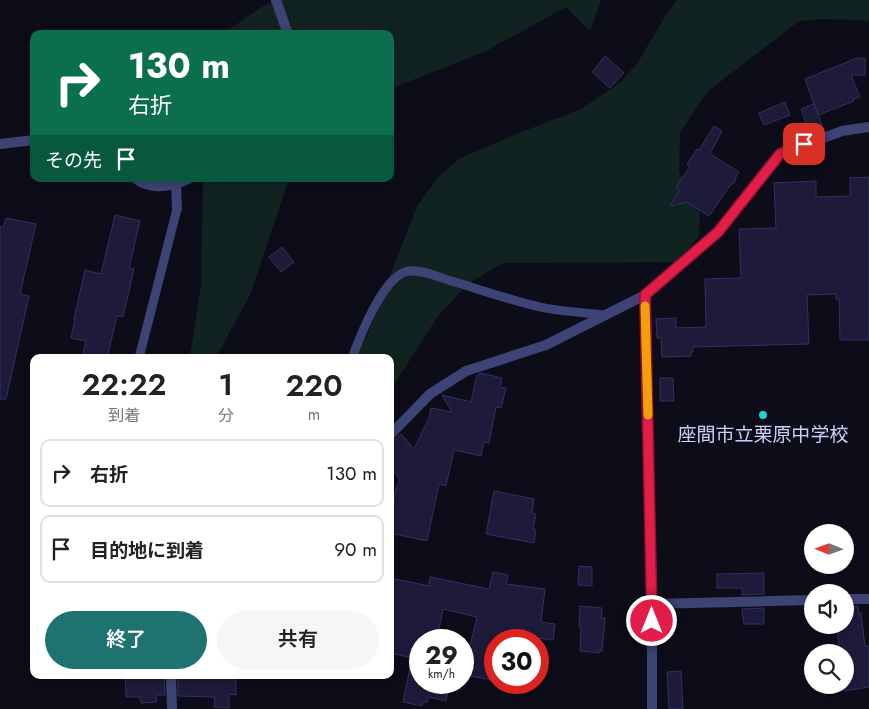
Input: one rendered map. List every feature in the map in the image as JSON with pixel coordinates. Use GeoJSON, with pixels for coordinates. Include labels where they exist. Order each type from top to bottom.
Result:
{"type":"FeatureCollection","features":[{"type":"Feature","properties":{"kind":"street"},"geometry":{"type":"LineString","coordinates":[[276,0],[285,30]]}},
{"type":"Feature","properties":{"kind":"street"},"geometry":{"type":"LineString","coordinates":[[394,431],[430,394],[466,371],[546,345],[645,295],[718,232],[780,154],[842,130],[869,128]]}},
{"type":"Feature","properties":{"kind":"street"},"geometry":{"type":"LineString","coordinates":[[0,144],[30,140]]}},
{"type":"Feature","properties":{"kind":"street"},"geometry":{"type":"LineString","coordinates":[[141,182],[150,187],[181,182]]}},
{"type":"Feature","properties":{"kind":"street"},"geometry":{"type":"LineString","coordinates":[[176,184],[177,209]]}},
{"type":"Feature","properties":{"kind":"street"},"geometry":{"type":"LineString","coordinates":[[645,295],[652,604],[652,709]]}},
{"type":"Feature","properties":{"kind":"street"},"geometry":{"type":"LineString","coordinates":[[854,599],[869,598]]}},
{"type":"Feature","properties":{"kind":"street"},"geometry":{"type":"LineString","coordinates":[[652,604],[804,600]]}},
{"type":"Feature","properties":{"kind":"street"},"geometry":{"type":"LineString","coordinates":[[171,679],[172,709]]}},
{"type":"Feature","properties":{"kind":"lane"},"geometry":{"type":"LineString","coordinates":[[140,354],[177,209]]}},
{"type":"Feature","properties":{"kind":"lane"},"geometry":{"type":"LineString","coordinates":[[354,354],[366,322],[379,299],[397,276],[405,272],[412,271],[439,277],[538,307],[604,315]]}},
{"type":"Feature","properties":{"kind":"green space"},"geometry":{"type":"Polygon","coordinates":[[[277,0],[601,0],[590,31],[566,7],[486,51],[394,87],[394,30],[229,30],[260,8],[277,0]]]}},
{"type":"Feature","properties":{"kind":"green space"},"geometry":{"type":"Polygon","coordinates":[[[677,0],[869,0],[869,22],[822,19],[799,21],[707,92],[680,133],[679,173],[700,194],[699,236],[678,262],[503,263],[469,283],[438,316],[394,385],[394,354],[354,354],[367,336],[417,206],[440,175],[459,159],[581,109],[621,82],[638,62],[677,0]]]}},
{"type":"Feature","properties":{"kind":"green space"},"geometry":{"type":"Polygon","coordinates":[[[203,182],[288,182],[250,295],[218,354],[190,354],[201,286],[203,182]]]}},
{"type":"Feature","properties":{"kind":"building"},"geometry":{"type":"Polygon","coordinates":[[[605,56],[624,73],[610,88],[592,72],[605,56]]]}},
{"type":"Feature","properties":{"kind":"building"},"geometry":{"type":"Polygon","coordinates":[[[857,58],[865,58],[865,75],[851,75],[860,97],[818,115],[805,79],[857,58]]]}},
{"type":"Feature","properties":{"kind":"building"},"geometry":{"type":"Polygon","coordinates":[[[785,102],[790,115],[764,125],[759,113],[785,102]]]}},
{"type":"Feature","properties":{"kind":"building"},"geometry":{"type":"Polygon","coordinates":[[[814,104],[822,125],[808,129],[801,109],[814,104]]]}},
{"type":"Feature","properties":{"kind":"building"},"geometry":{"type":"Polygon","coordinates":[[[714,126],[722,131],[710,154],[739,172],[735,182],[729,187],[709,216],[687,202],[670,206],[680,190],[676,188],[690,166],[687,164],[697,149],[699,150],[714,126]]]}},
{"type":"Feature","properties":{"kind":"building"},"geometry":{"type":"Polygon","coordinates":[[[869,177],[869,340],[840,340],[839,299],[836,299],[836,294],[807,295],[809,344],[693,347],[691,356],[662,357],[661,338],[657,338],[656,319],[676,318],[676,328],[706,327],[705,279],[741,278],[739,229],[776,228],[774,183],[816,181],[816,197],[850,196],[850,178],[869,177]]]}},
{"type":"Feature","properties":{"kind":"building"},"geometry":{"type":"Polygon","coordinates":[[[115,215],[140,221],[129,268],[134,269],[123,317],[117,316],[108,354],[83,354],[86,341],[71,338],[85,270],[101,274],[115,215]]]}},
{"type":"Feature","properties":{"kind":"building"},"geometry":{"type":"Polygon","coordinates":[[[6,218],[36,224],[20,294],[29,296],[6,399],[0,399],[0,227],[3,227],[6,218]]]}},
{"type":"Feature","properties":{"kind":"building"},"geometry":{"type":"Polygon","coordinates":[[[282,247],[294,262],[281,272],[269,257],[282,247]]]}},
{"type":"Feature","properties":{"kind":"building"},"geometry":{"type":"Polygon","coordinates":[[[481,373],[502,378],[500,387],[506,388],[501,408],[496,407],[489,443],[484,442],[481,456],[454,450],[446,486],[439,484],[427,541],[394,534],[394,499],[400,480],[394,471],[394,440],[401,434],[414,449],[429,418],[431,408],[452,412],[442,395],[471,402],[477,375],[481,373]]]}},
{"type":"Feature","properties":{"kind":"building"},"geometry":{"type":"Polygon","coordinates":[[[660,378],[673,378],[674,401],[660,401],[660,378]]]}},
{"type":"Feature","properties":{"kind":"building"},"geometry":{"type":"Polygon","coordinates":[[[494,491],[534,499],[532,513],[536,514],[533,529],[536,530],[534,543],[486,534],[494,491]]]}},
{"type":"Feature","properties":{"kind":"building"},"geometry":{"type":"Polygon","coordinates":[[[579,566],[592,567],[592,586],[578,585],[579,566]]]}},
{"type":"Feature","properties":{"kind":"building"},"geometry":{"type":"Polygon","coordinates":[[[493,572],[508,575],[506,584],[545,589],[541,622],[555,624],[553,640],[549,639],[549,629],[484,629],[484,678],[474,677],[474,629],[477,617],[443,609],[439,629],[409,629],[409,657],[394,654],[394,579],[429,586],[430,577],[489,589],[493,572]]]}},
{"type":"Feature","properties":{"kind":"building"},"geometry":{"type":"Polygon","coordinates":[[[764,573],[764,594],[742,595],[742,588],[717,588],[717,574],[764,573]]]}},
{"type":"Feature","properties":{"kind":"building"},"geometry":{"type":"Polygon","coordinates":[[[580,606],[602,608],[601,618],[605,618],[602,651],[599,650],[599,653],[580,651],[580,606]]]}},
{"type":"Feature","properties":{"kind":"building"},"geometry":{"type":"Polygon","coordinates":[[[854,606],[858,606],[859,614],[861,613],[865,646],[869,646],[869,687],[854,690],[854,644],[839,644],[837,634],[854,634],[854,606]]]}},
{"type":"Feature","properties":{"kind":"building"},"geometry":{"type":"Polygon","coordinates":[[[764,608],[764,624],[744,624],[742,609],[764,608]]]}},
{"type":"Feature","properties":{"kind":"building"},"geometry":{"type":"Polygon","coordinates":[[[681,671],[683,709],[669,709],[667,672],[681,671]]]}},
{"type":"Feature","properties":{"kind":"building"},"geometry":{"type":"Polygon","coordinates":[[[409,673],[409,694],[447,694],[446,701],[429,697],[427,702],[423,702],[422,706],[403,702],[409,673]]]}},
{"type":"Feature","properties":{"kind":"building"},"geometry":{"type":"Polygon","coordinates":[[[125,679],[164,679],[165,695],[156,695],[157,702],[141,703],[140,697],[126,697],[125,679]]]}},
{"type":"Feature","properties":{"kind":"building"},"geometry":{"type":"Polygon","coordinates":[[[178,679],[236,679],[236,695],[229,694],[229,708],[214,707],[215,697],[178,696],[178,679]]]}},
{"type":"Feature","properties":{"kind":"slow traffic"},"geometry":{"type":"LineString","coordinates":[[645,306],[648,415]]}},
{"type":"Feature","properties":{"kind":"place","name":"座間市立栗原中学校"},"geometry":{"type":"Point","coordinates":[763,415]}},
{"type":"Feature","properties":{"kind":"route"},"geometry":{"type":"LineString","coordinates":[[652,621],[645,295],[718,232],[780,154],[804,144]]}}]}
